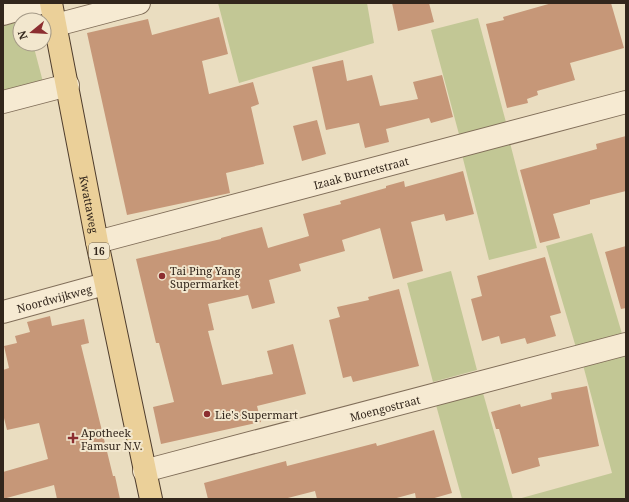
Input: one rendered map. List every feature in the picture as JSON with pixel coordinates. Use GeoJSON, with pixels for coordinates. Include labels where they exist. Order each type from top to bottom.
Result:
{"type":"FeatureCollection","features":[{"type":"Feature","properties":{"kind":"main road","name":"Kwattaweg"},"geometry":{"type":"LineString","coordinates":[[51,3],[68,85],[96,242],[150,499]]}},
{"type":"Feature","properties":{"kind":"street"},"geometry":{"type":"LineString","coordinates":[[3,14],[41,3]]}},
{"type":"Feature","properties":{"kind":"street"},"geometry":{"type":"LineString","coordinates":[[56,25],[139,3]]}},
{"type":"Feature","properties":{"kind":"street"},"geometry":{"type":"LineString","coordinates":[[3,102],[68,85]]}},
{"type":"Feature","properties":{"kind":"street","name":"Izaak Burnetstraat"},"geometry":{"type":"LineString","coordinates":[[96,242],[626,102]]}},
{"type":"Feature","properties":{"kind":"street","name":"Noordwijkweg"},"geometry":{"type":"LineString","coordinates":[[3,312],[106,284]]}},
{"type":"Feature","properties":{"kind":"street","name":"Moengostraat"},"geometry":{"type":"LineString","coordinates":[[144,471],[626,344]]}},
{"type":"Feature","properties":{"kind":"green space"},"geometry":{"type":"Polygon","coordinates":[[[218,3],[367,3],[374,43],[239,83],[218,3]]]}},
{"type":"Feature","properties":{"kind":"green space"},"geometry":{"type":"Polygon","coordinates":[[[478,18],[507,126],[460,138],[431,30],[478,18]]]}},
{"type":"Feature","properties":{"kind":"green space"},"geometry":{"type":"Polygon","coordinates":[[[12,20],[12,52],[35,52],[43,82],[3,93],[3,22],[12,20]]]}},
{"type":"Feature","properties":{"kind":"green space"},"geometry":{"type":"Polygon","coordinates":[[[509,139],[537,248],[489,260],[461,151],[509,139]]]}},
{"type":"Feature","properties":{"kind":"green space"},"geometry":{"type":"Polygon","coordinates":[[[592,233],[623,337],[577,351],[546,246],[592,233]]]}},
{"type":"Feature","properties":{"kind":"green space"},"geometry":{"type":"Polygon","coordinates":[[[451,271],[477,370],[433,382],[407,283],[451,271]]]}},
{"type":"Feature","properties":{"kind":"green space"},"geometry":{"type":"Polygon","coordinates":[[[624,353],[626,359],[626,499],[518,499],[612,473],[583,365],[624,353]]]}},
{"type":"Feature","properties":{"kind":"green space"},"geometry":{"type":"Polygon","coordinates":[[[483,393],[513,499],[462,499],[436,405],[483,393]]]}},
{"type":"Feature","properties":{"kind":"building"},"geometry":{"type":"Polygon","coordinates":[[[392,3],[429,3],[434,22],[398,31],[392,3]]]}},
{"type":"Feature","properties":{"kind":"building"},"geometry":{"type":"Polygon","coordinates":[[[552,3],[611,3],[624,48],[570,63],[575,80],[537,91],[538,95],[527,99],[528,103],[507,108],[486,24],[504,20],[503,17],[552,3]]]}},
{"type":"Feature","properties":{"kind":"building"},"geometry":{"type":"Polygon","coordinates":[[[219,17],[228,54],[202,61],[209,94],[253,82],[259,104],[251,107],[264,164],[226,173],[230,193],[127,215],[87,33],[148,19],[152,35],[219,17]]]}},
{"type":"Feature","properties":{"kind":"building"},"geometry":{"type":"Polygon","coordinates":[[[343,60],[347,81],[372,75],[380,106],[418,99],[413,82],[442,75],[453,117],[431,123],[429,118],[386,129],[389,142],[365,148],[359,123],[326,130],[312,67],[343,60]]]}},
{"type":"Feature","properties":{"kind":"building"},"geometry":{"type":"Polygon","coordinates":[[[317,120],[326,154],[302,161],[293,126],[317,120]]]}},
{"type":"Feature","properties":{"kind":"building"},"geometry":{"type":"Polygon","coordinates":[[[626,136],[626,191],[590,200],[590,204],[553,214],[560,238],[540,243],[520,170],[597,149],[596,144],[626,136]]]}},
{"type":"Feature","properties":{"kind":"building"},"geometry":{"type":"Polygon","coordinates":[[[463,171],[474,214],[446,221],[444,214],[411,222],[423,271],[393,279],[380,228],[342,240],[345,251],[299,264],[301,271],[269,280],[275,303],[252,309],[248,295],[208,304],[214,330],[208,331],[222,385],[273,374],[267,351],[293,344],[306,394],[257,406],[261,422],[161,444],[153,407],[174,402],[159,343],[156,343],[136,259],[221,239],[262,227],[268,248],[309,236],[303,214],[341,204],[340,201],[386,188],[386,186],[404,181],[405,187],[463,171]]]}},
{"type":"Feature","properties":{"kind":"building"},"geometry":{"type":"Polygon","coordinates":[[[626,246],[626,308],[621,309],[605,252],[626,246]]]}},
{"type":"Feature","properties":{"kind":"building"},"geometry":{"type":"Polygon","coordinates":[[[545,257],[561,313],[550,316],[556,336],[527,344],[525,338],[501,344],[499,336],[482,341],[471,299],[482,296],[477,276],[545,257]]]}},
{"type":"Feature","properties":{"kind":"building"},"geometry":{"type":"Polygon","coordinates":[[[399,289],[419,366],[353,382],[351,376],[343,378],[329,320],[340,317],[337,307],[369,300],[368,297],[399,289]]]}},
{"type":"Feature","properties":{"kind":"building"},"geometry":{"type":"Polygon","coordinates":[[[50,316],[52,326],[84,319],[89,343],[81,345],[120,499],[57,499],[54,485],[3,499],[3,472],[48,459],[39,423],[7,430],[3,414],[3,370],[9,368],[4,346],[17,343],[15,336],[30,332],[27,322],[50,316]]]}},
{"type":"Feature","properties":{"kind":"building"},"geometry":{"type":"Polygon","coordinates":[[[587,386],[599,446],[538,458],[540,466],[512,474],[499,429],[496,429],[491,412],[520,404],[521,407],[552,399],[551,393],[587,386]]]}},
{"type":"Feature","properties":{"kind":"building"},"geometry":{"type":"Polygon","coordinates":[[[434,430],[452,493],[431,499],[416,499],[415,493],[393,499],[317,499],[315,491],[284,499],[208,499],[204,483],[286,461],[287,466],[376,443],[377,446],[434,430]]]}},
{"type":"Feature","properties":{"kind":"place","name":"Tai Ping Yang Supermarket"},"geometry":{"type":"Point","coordinates":[162,276]}},
{"type":"Feature","properties":{"kind":"place","name":"Lie's Supermart"},"geometry":{"type":"Point","coordinates":[207,414]}},
{"type":"Feature","properties":{"kind":"place","name":"Apotheek Famsur N.V."},"geometry":{"type":"Point","coordinates":[73,438]}}]}
